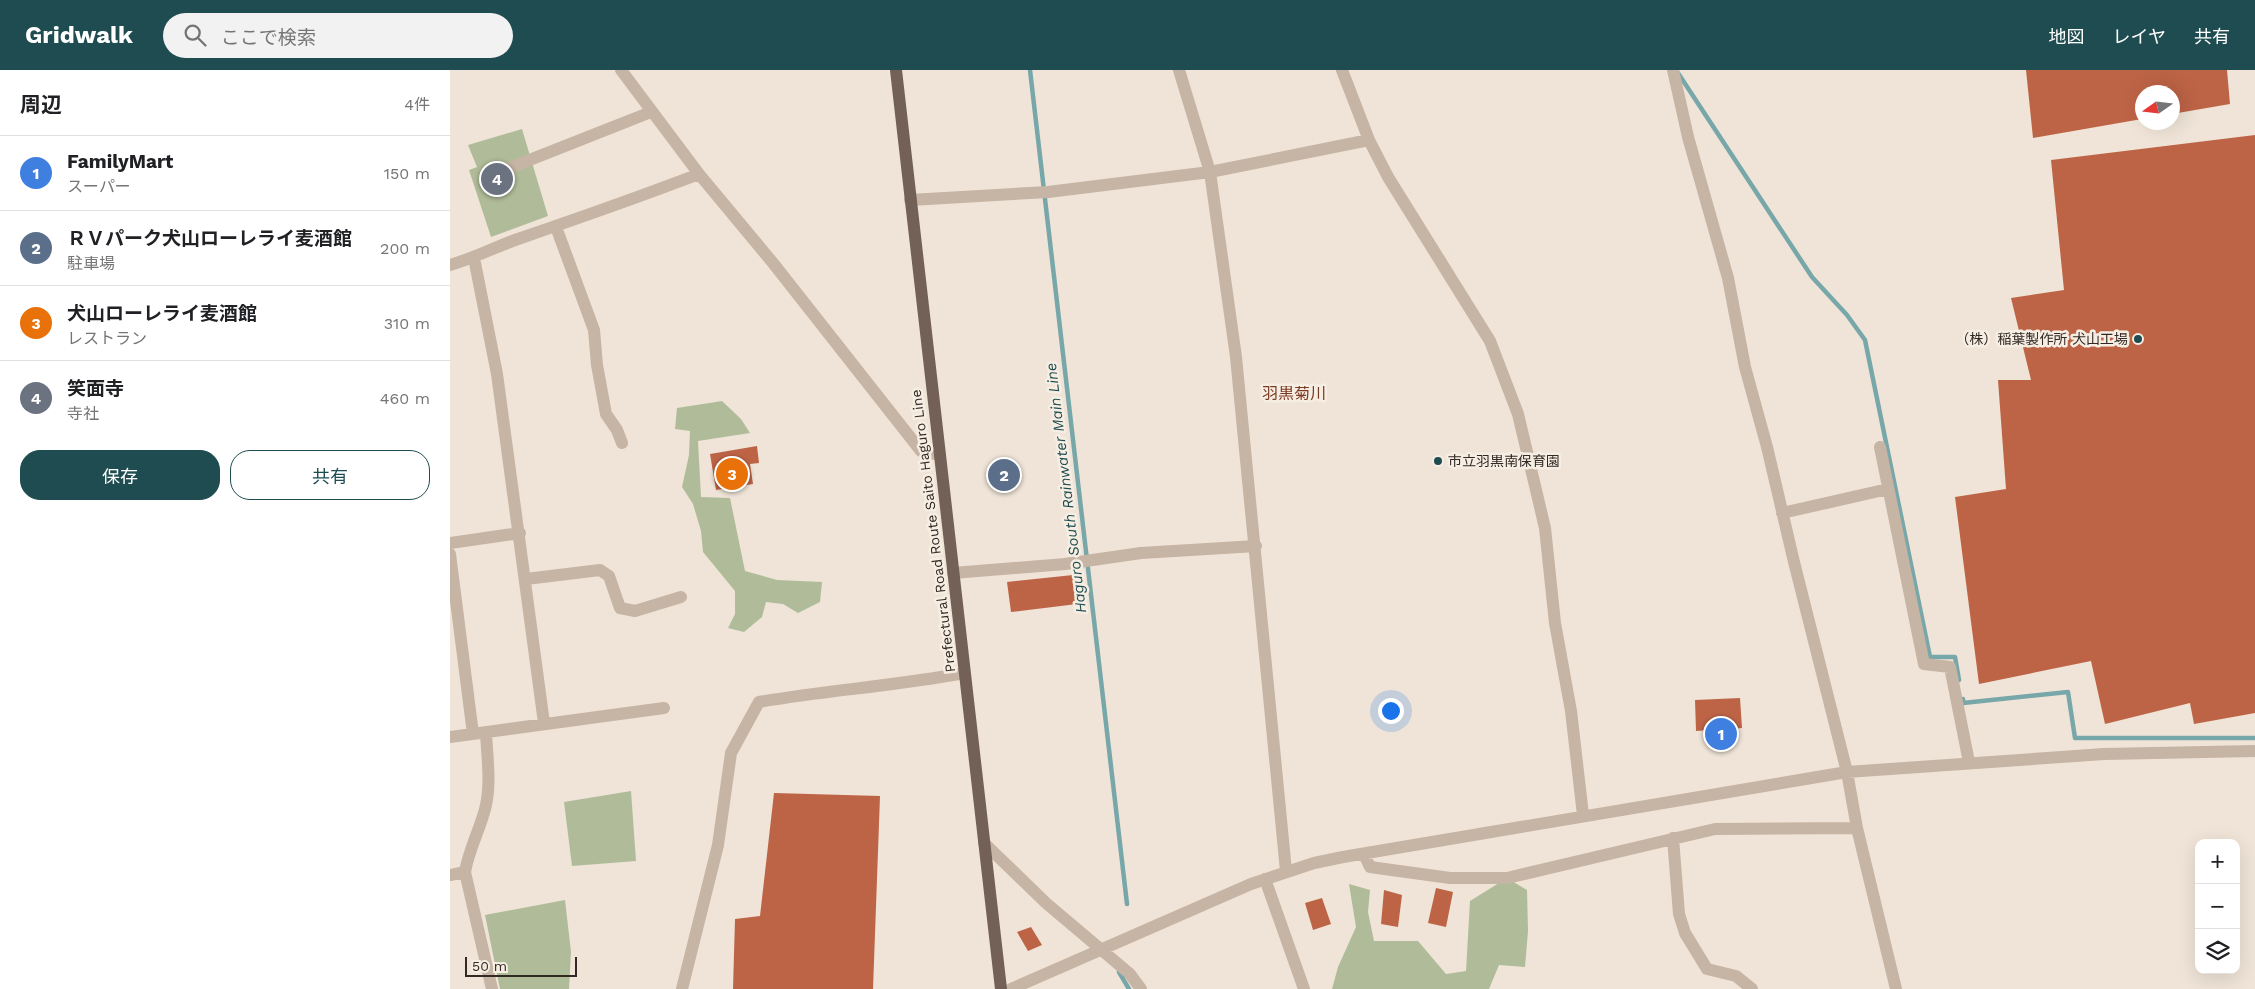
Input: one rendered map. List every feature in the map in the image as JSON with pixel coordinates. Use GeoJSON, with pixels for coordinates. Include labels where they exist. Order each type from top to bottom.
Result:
{"type":"FeatureCollection","features":[{"type":"Feature","properties":{"kind":"main road","name":"Prefectural Road Route Saito Haguro Line"},"geometry":{"type":"LineString","coordinates":[[896,70],[1001,989]]}},
{"type":"Feature","properties":{"kind":"street"},"geometry":{"type":"LineString","coordinates":[[621,70],[699,174],[773,263],[921,451],[939,455]]}},
{"type":"Feature","properties":{"kind":"street"},"geometry":{"type":"LineString","coordinates":[[1179,70],[1210,172],[1236,357],[1256,546],[1286,871]]}},
{"type":"Feature","properties":{"kind":"street"},"geometry":{"type":"LineString","coordinates":[[1342,70],[1369,140],[1388,177],[1490,341],[1518,414],[1545,528],[1556,623],[1571,711],[1583,815]]}},
{"type":"Feature","properties":{"kind":"street"},"geometry":{"type":"LineString","coordinates":[[1673,70],[1688,137],[1728,278],[1745,367],[1767,447],[1846,772],[1857,828],[1896,989]]}},
{"type":"Feature","properties":{"kind":"street"},"geometry":{"type":"LineString","coordinates":[[489,176],[651,112]]}},
{"type":"Feature","properties":{"kind":"street"},"geometry":{"type":"LineString","coordinates":[[910,200],[1043,192],[1210,172],[1369,140]]}},
{"type":"Feature","properties":{"kind":"street"},"geometry":{"type":"LineString","coordinates":[[450,265],[474,258],[516,240],[699,174]]}},
{"type":"Feature","properties":{"kind":"street"},"geometry":{"type":"LineString","coordinates":[[556,227],[594,330],[597,365],[606,414],[617,430],[622,443]]}},
{"type":"Feature","properties":{"kind":"street"},"geometry":{"type":"LineString","coordinates":[[474,258],[497,374],[520,533],[544,723]]}},
{"type":"Feature","properties":{"kind":"street"},"geometry":{"type":"LineString","coordinates":[[1880,447],[1924,664],[1950,667],[1969,762]]}},
{"type":"Feature","properties":{"kind":"street"},"geometry":{"type":"LineString","coordinates":[[1782,513],[1888,489]]}},
{"type":"Feature","properties":{"kind":"street"},"geometry":{"type":"LineString","coordinates":[[450,543],[520,533]]}},
{"type":"Feature","properties":{"kind":"street"},"geometry":{"type":"LineString","coordinates":[[953,574],[1087,561],[1141,553],[1256,546]]}},
{"type":"Feature","properties":{"kind":"street"},"geometry":{"type":"LineString","coordinates":[[450,554],[488,774],[486,805],[468,854],[465,872],[492,989]]}},
{"type":"Feature","properties":{"kind":"street"},"geometry":{"type":"LineString","coordinates":[[526,579],[600,570],[609,576],[620,608],[635,611],[682,598]]}},
{"type":"Feature","properties":{"kind":"street"},"geometry":{"type":"LineString","coordinates":[[682,989],[718,845],[731,753],[759,702],[798,695],[914,682],[964,673]]}},
{"type":"Feature","properties":{"kind":"street"},"geometry":{"type":"LineString","coordinates":[[450,737],[664,708]]}},
{"type":"Feature","properties":{"kind":"street"},"geometry":{"type":"LineString","coordinates":[[1011,989],[1265,879],[1314,863],[1583,815],[1846,772],[2104,754],[2255,751]]}},
{"type":"Feature","properties":{"kind":"street"},"geometry":{"type":"LineString","coordinates":[[1364,854],[1370,867],[1450,878],[1498,878],[1715,829],[1857,828]]}},
{"type":"Feature","properties":{"kind":"street"},"geometry":{"type":"LineString","coordinates":[[1673,838],[1679,914],[1685,933],[1707,969],[1736,976],[1752,989]]}},
{"type":"Feature","properties":{"kind":"street"},"geometry":{"type":"LineString","coordinates":[[984,843],[1046,903],[1130,974],[1141,989]]}},
{"type":"Feature","properties":{"kind":"street"},"geometry":{"type":"LineString","coordinates":[[450,876],[465,872]]}},
{"type":"Feature","properties":{"kind":"street"},"geometry":{"type":"LineString","coordinates":[[1265,879],[1304,989]]}},
{"type":"Feature","properties":{"kind":"green space"},"geometry":{"type":"Polygon","coordinates":[[[522,129],[548,216],[491,237],[469,170],[477,167],[468,145],[522,129]]]}},
{"type":"Feature","properties":{"kind":"green space"},"geometry":{"type":"Polygon","coordinates":[[[722,401],[741,419],[750,433],[698,441],[701,497],[730,498],[745,571],[777,580],[822,582],[820,602],[798,613],[783,604],[766,602],[762,617],[744,632],[728,628],[735,614],[735,591],[703,552],[701,531],[693,504],[682,487],[689,455],[690,431],[675,429],[677,408],[722,401]]]}},
{"type":"Feature","properties":{"kind":"green space"},"geometry":{"type":"Polygon","coordinates":[[[631,791],[636,861],[572,866],[564,802],[631,791]]]}},
{"type":"Feature","properties":{"kind":"green space"},"geometry":{"type":"Polygon","coordinates":[[[1507,878],[1527,890],[1528,931],[1525,967],[1499,965],[1489,989],[1332,989],[1338,967],[1356,927],[1349,884],[1370,890],[1368,912],[1374,941],[1418,941],[1446,974],[1466,971],[1470,901],[1507,878]]]}},
{"type":"Feature","properties":{"kind":"green space"},"geometry":{"type":"Polygon","coordinates":[[[565,900],[571,952],[569,989],[500,989],[485,915],[565,900]]]}},
{"type":"Feature","properties":{"kind":"building"},"geometry":{"type":"Polygon","coordinates":[[[2026,70],[2227,70],[2230,104],[2180,113],[2180,85],[2135,85],[2135,120],[2033,138],[2026,70]]]}},
{"type":"Feature","properties":{"kind":"building"},"geometry":{"type":"Polygon","coordinates":[[[2255,135],[2255,713],[2194,724],[2190,703],[2105,724],[2091,661],[1979,684],[1955,497],[2006,489],[1998,380],[2031,380],[2011,298],[2064,290],[2051,160],[2255,135]]]}},
{"type":"Feature","properties":{"kind":"building"},"geometry":{"type":"Polygon","coordinates":[[[757,446],[759,463],[750,464],[753,484],[716,490],[710,454],[757,446]]]}},
{"type":"Feature","properties":{"kind":"building"},"geometry":{"type":"Polygon","coordinates":[[[1073,575],[1077,604],[1011,612],[1007,582],[1073,575]]]}},
{"type":"Feature","properties":{"kind":"building"},"geometry":{"type":"Polygon","coordinates":[[[1740,698],[1742,728],[1696,731],[1695,700],[1740,698]]]}},
{"type":"Feature","properties":{"kind":"building"},"geometry":{"type":"Polygon","coordinates":[[[774,793],[880,796],[873,989],[733,989],[735,919],[760,916],[774,793]]]}},
{"type":"Feature","properties":{"kind":"building"},"geometry":{"type":"Polygon","coordinates":[[[1436,888],[1453,892],[1446,927],[1428,923],[1436,888]]]}},
{"type":"Feature","properties":{"kind":"building"},"geometry":{"type":"Polygon","coordinates":[[[1384,890],[1402,895],[1398,927],[1381,924],[1384,890]]]}},
{"type":"Feature","properties":{"kind":"building"},"geometry":{"type":"Polygon","coordinates":[[[1322,898],[1331,924],[1313,930],[1305,903],[1322,898]]]}},
{"type":"Feature","properties":{"kind":"building"},"geometry":{"type":"Polygon","coordinates":[[[1031,927],[1042,945],[1028,951],[1017,932],[1031,927]]]}},
{"type":"Feature","properties":{"kind":"waterway","name":"Haguro South Rainwater Main Line"},"geometry":{"type":"LineString","coordinates":[[1030,70],[1127,904]]}},
{"type":"Feature","properties":{"kind":"waterway"},"geometry":{"type":"LineString","coordinates":[[1678,73],[1812,277],[1847,315],[1865,340],[1930,657],[1955,657],[1959,680]]}},
{"type":"Feature","properties":{"kind":"waterway"},"geometry":{"type":"LineString","coordinates":[[1963,699],[1963,703],[2068,692],[2075,738],[2255,738]]}},
{"type":"Feature","properties":{"kind":"waterway","name":"Haguro South Rainwater Main Line"},"geometry":{"type":"LineString","coordinates":[[1119,972],[1129,989]]}},
{"type":"Feature","properties":{"kind":"place","name":"笑面寺"},"geometry":{"type":"Point","coordinates":[497,179]}},
{"type":"Feature","properties":{"kind":"place","name":"（株）稲葉製作所 犬山工場"},"geometry":{"type":"Point","coordinates":[2138,339]}},
{"type":"Feature","properties":{"kind":"place","name":"市立羽黒南保育園"},"geometry":{"type":"Point","coordinates":[1438,461]}},
{"type":"Feature","properties":{"kind":"place","name":"犬山ローレライ麦酒館"},"geometry":{"type":"Point","coordinates":[732,474]}},
{"type":"Feature","properties":{"kind":"place","name":"ＲＶパーク犬山ローレライ麦酒館"},"geometry":{"type":"Point","coordinates":[1004,475]}},
{"type":"Feature","properties":{"kind":"place","name":"FamilyMart"},"geometry":{"type":"Point","coordinates":[1721,734]}},
{"type":"Feature","properties":{"kind":"district","name":"羽黒菊川"},"geometry":{"type":"Point","coordinates":[1294,393]}}]}
